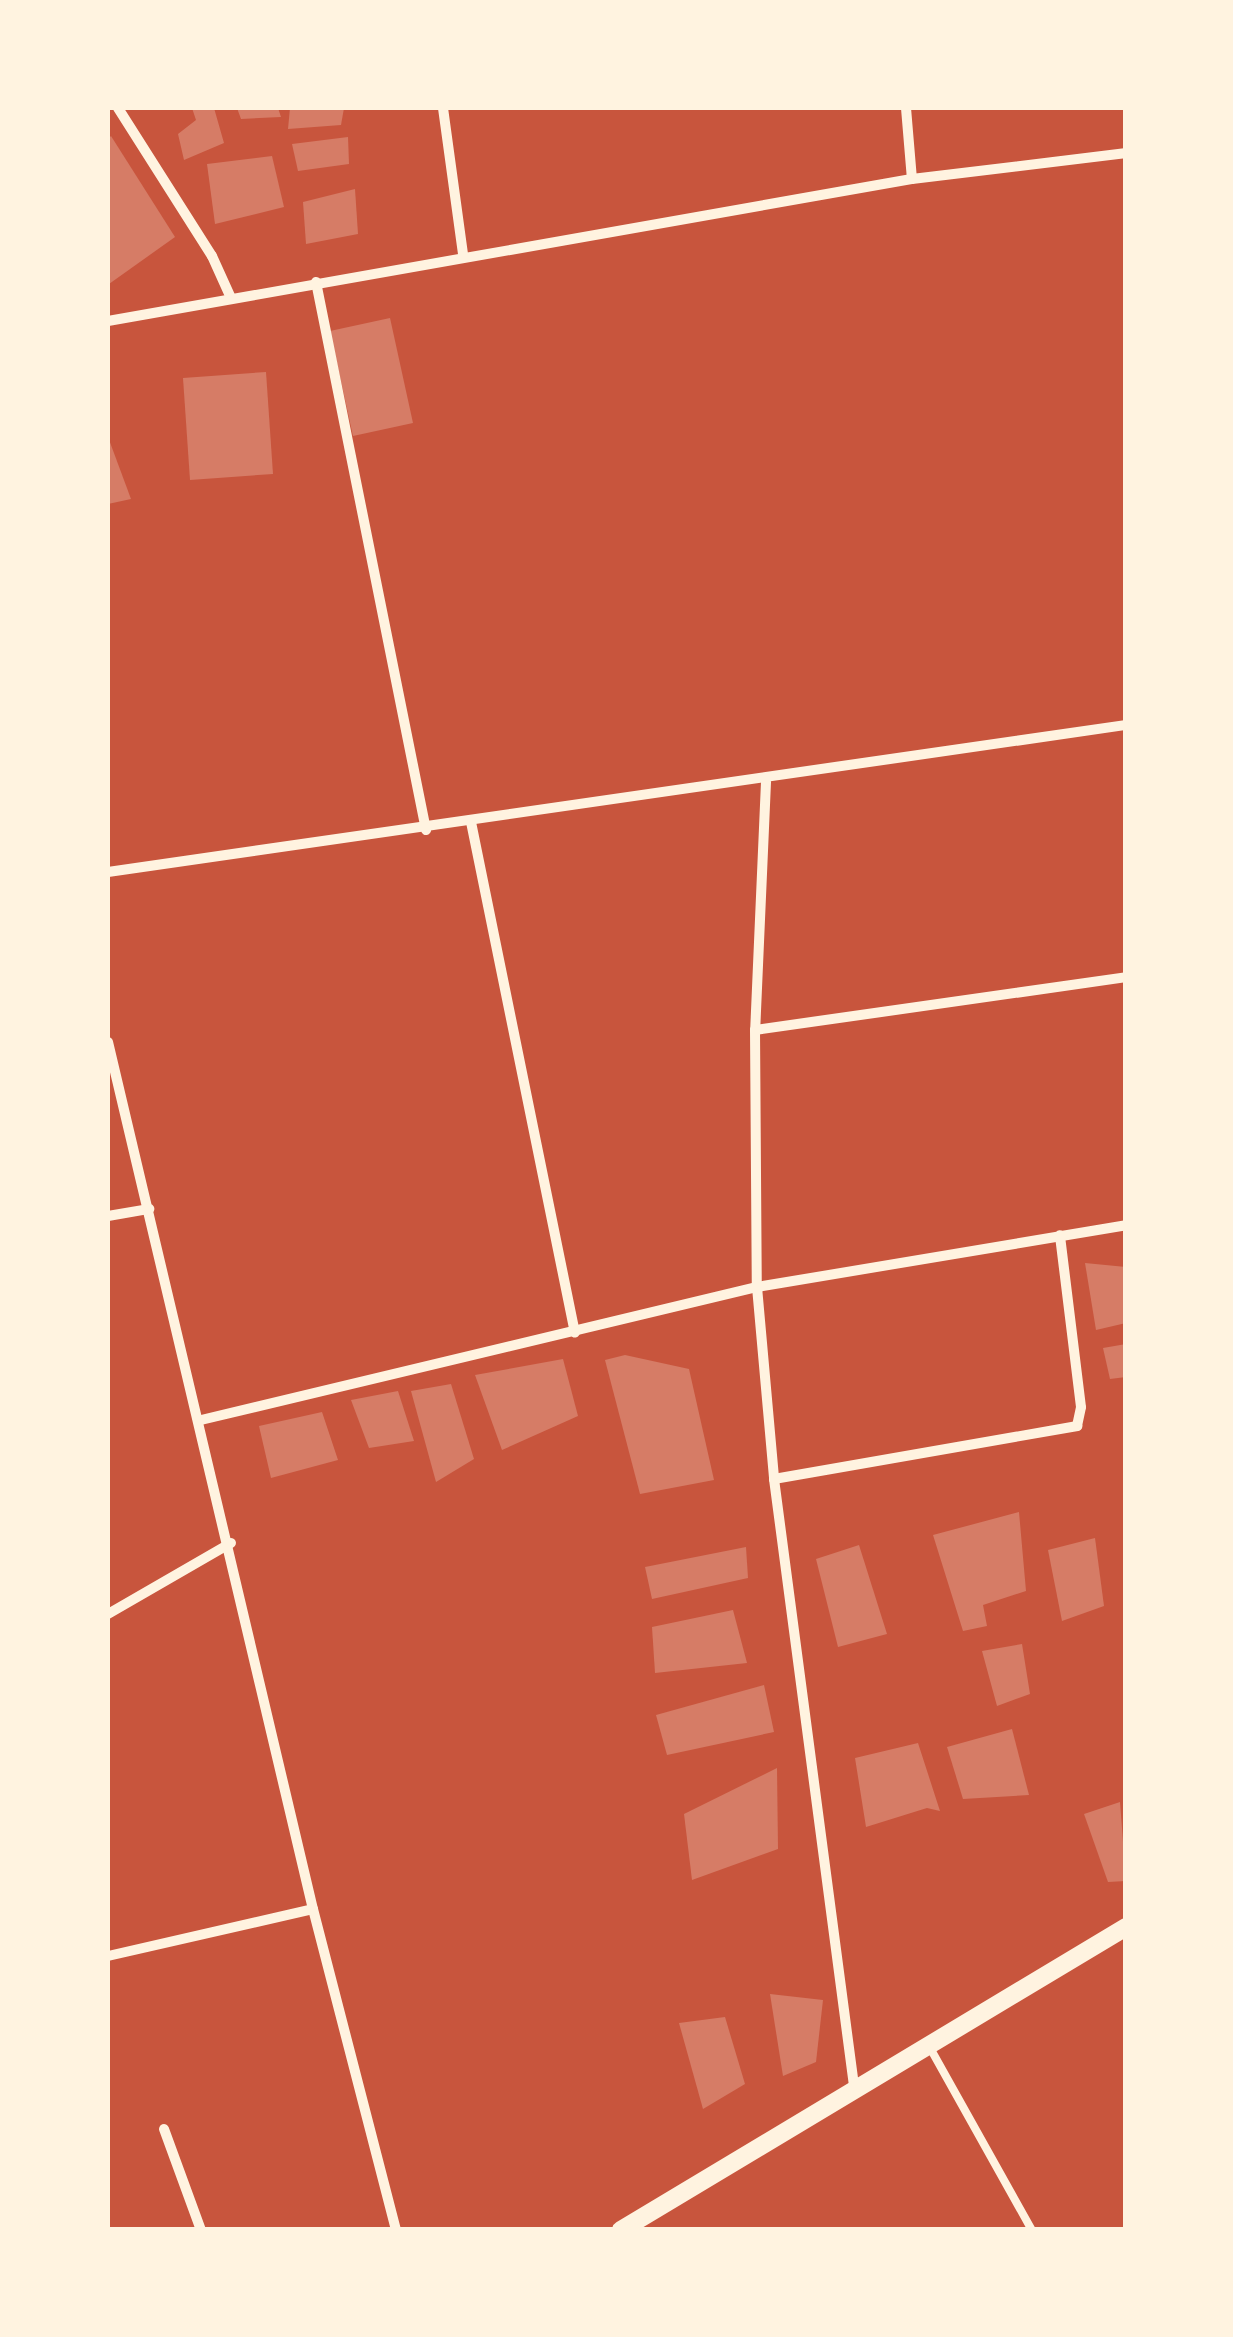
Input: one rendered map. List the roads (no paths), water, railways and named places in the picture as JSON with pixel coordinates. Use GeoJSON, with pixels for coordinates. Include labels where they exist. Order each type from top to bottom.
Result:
{"type":"FeatureCollection","features":[{"type":"Feature","properties":{"kind":"street"},"geometry":{"type":"LineString","coordinates":[[118,108],[212,256],[230,298]]}},
{"type":"Feature","properties":{"kind":"street"},"geometry":{"type":"LineString","coordinates":[[443,108],[462,254]]}},
{"type":"Feature","properties":{"kind":"street"},"geometry":{"type":"LineString","coordinates":[[906,108],[912,179]]}},
{"type":"Feature","properties":{"kind":"street"},"geometry":{"type":"LineString","coordinates":[[108,321],[462,254],[912,179],[1126,153]]}},
{"type":"Feature","properties":{"kind":"street"},"geometry":{"type":"LineString","coordinates":[[316,282],[426,830]]}},
{"type":"Feature","properties":{"kind":"street"},"geometry":{"type":"LineString","coordinates":[[108,872],[766,782],[1126,725]]}},
{"type":"Feature","properties":{"kind":"street"},"geometry":{"type":"LineString","coordinates":[[766,782],[755,1030],[757,1287],[774,1479],[854,2086]]}},
{"type":"Feature","properties":{"kind":"street"},"geometry":{"type":"LineString","coordinates":[[472,822],[576,1333]]}},
{"type":"Feature","properties":{"kind":"street"},"geometry":{"type":"LineString","coordinates":[[755,1030],[1126,977]]}},
{"type":"Feature","properties":{"kind":"street"},"geometry":{"type":"LineString","coordinates":[[108,1042],[231,1543],[313,1909],[396,2230]]}},
{"type":"Feature","properties":{"kind":"street"},"geometry":{"type":"LineString","coordinates":[[108,1216],[149,1209]]}},
{"type":"Feature","properties":{"kind":"street"},"geometry":{"type":"LineString","coordinates":[[201,1420],[757,1287],[1126,1225]]}},
{"type":"Feature","properties":{"kind":"street"},"geometry":{"type":"LineString","coordinates":[[774,1479],[1077,1426],[1081,1407],[1060,1234]]}},
{"type":"Feature","properties":{"kind":"street"},"geometry":{"type":"LineString","coordinates":[[108,1614],[231,1543]]}},
{"type":"Feature","properties":{"kind":"street"},"geometry":{"type":"LineString","coordinates":[[108,1956],[313,1909]]}},
{"type":"Feature","properties":{"kind":"street"},"geometry":{"type":"LineString","coordinates":[[621,2230],[854,2086],[1126,1926]]}},
{"type":"Feature","properties":{"kind":"street"},"geometry":{"type":"LineString","coordinates":[[164,2129],[201,2230]]}},
{"type":"Feature","properties":{"kind":"lane"},"geometry":{"type":"LineString","coordinates":[[928,2044],[1032,2230]]}}]}
